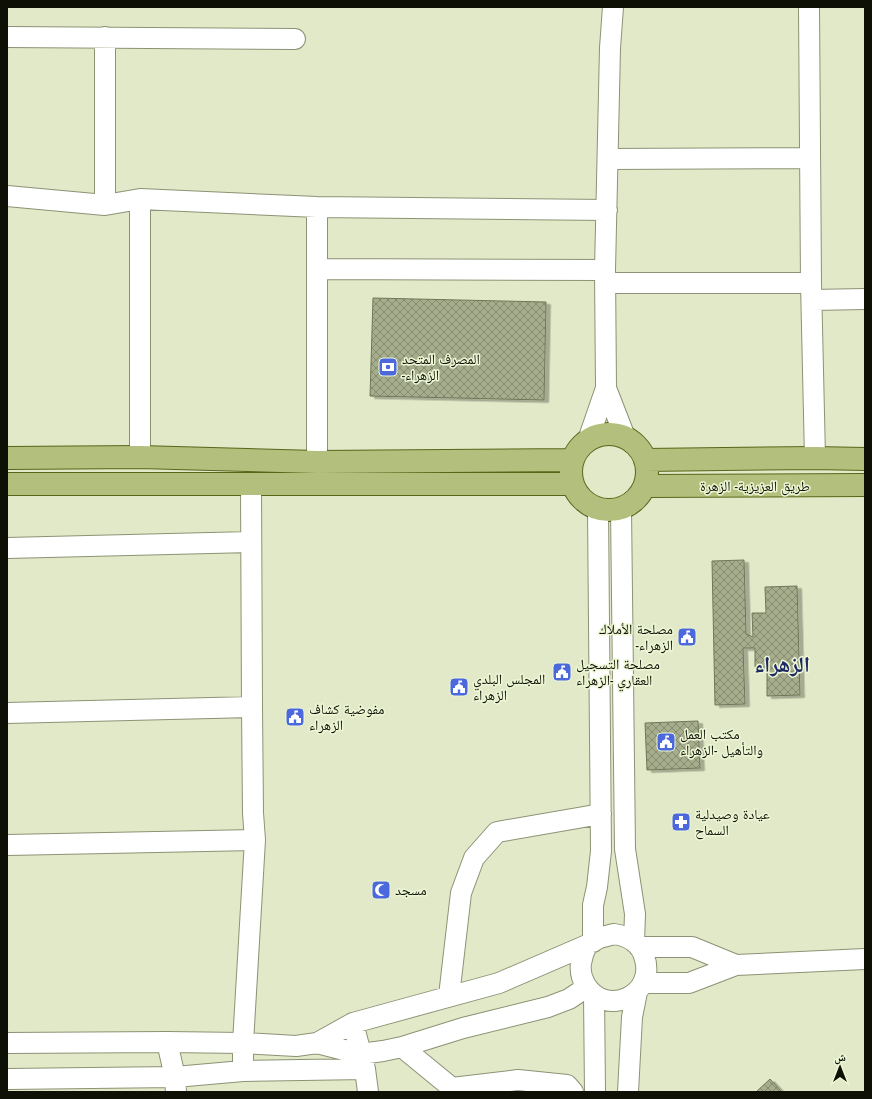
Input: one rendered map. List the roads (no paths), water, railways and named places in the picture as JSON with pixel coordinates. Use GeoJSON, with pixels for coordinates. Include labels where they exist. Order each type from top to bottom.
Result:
{"type":"FeatureCollection","features":[{"type":"Feature","properties":{"kind":"main road"},"geometry":{"type":"LineString","coordinates":[[612,434],[625,437],[637,446],[645,460],[647,473],[645,486],[635,500],[621,509],[610,511],[598,509],[582,500],[572,484],[570,472],[572,460],[578,448],[588,440],[600,435],[612,434]]}},
{"type":"Feature","properties":{"kind":"main road"},"geometry":{"type":"LineString","coordinates":[[7,458],[140,457],[317,462],[572,460]]}},
{"type":"Feature","properties":{"kind":"main road","name":"طريق العزيزية- الزهرة"},"geometry":{"type":"LineString","coordinates":[[645,460],[815,458],[865,459]]}},
{"type":"Feature","properties":{"kind":"main road"},"geometry":{"type":"LineString","coordinates":[[7,484],[572,484]]}},
{"type":"Feature","properties":{"kind":"main road","name":"طريق العزيزية- الزهرة"},"geometry":{"type":"LineString","coordinates":[[645,486],[865,485]]}},
{"type":"Feature","properties":{"kind":"street"},"geometry":{"type":"LineString","coordinates":[[588,440],[606,388],[607,210],[610,48],[613,7]]}},
{"type":"Feature","properties":{"kind":"street"},"geometry":{"type":"LineString","coordinates":[[809,7],[811,292],[815,458]]}},
{"type":"Feature","properties":{"kind":"street"},"geometry":{"type":"LineString","coordinates":[[7,37],[295,38]]}},
{"type":"Feature","properties":{"kind":"street"},"geometry":{"type":"LineString","coordinates":[[105,37],[105,205]]}},
{"type":"Feature","properties":{"kind":"street"},"geometry":{"type":"LineString","coordinates":[[608,158],[810,158]]}},
{"type":"Feature","properties":{"kind":"street"},"geometry":{"type":"LineString","coordinates":[[7,196],[105,205],[140,199],[317,207],[607,210]]}},
{"type":"Feature","properties":{"kind":"street"},"geometry":{"type":"LineString","coordinates":[[140,199],[140,457]]}},
{"type":"Feature","properties":{"kind":"street"},"geometry":{"type":"LineString","coordinates":[[317,207],[317,462]]}},
{"type":"Feature","properties":{"kind":"street"},"geometry":{"type":"LineString","coordinates":[[317,269],[606,277],[811,292],[865,299]]}},
{"type":"Feature","properties":{"kind":"street"},"geometry":{"type":"LineString","coordinates":[[606,388],[625,437]]}},
{"type":"Feature","properties":{"kind":"street"},"geometry":{"type":"LineString","coordinates":[[243,1071],[243,1043],[255,840],[253,813],[250,484]]}},
{"type":"Feature","properties":{"kind":"street"},"geometry":{"type":"LineString","coordinates":[[595,1092],[591,991],[581,972],[581,964],[590,943],[593,905],[597,887],[601,851],[598,509]]}},
{"type":"Feature","properties":{"kind":"street"},"geometry":{"type":"LineString","coordinates":[[621,509],[625,848],[635,914],[637,944]]}},
{"type":"Feature","properties":{"kind":"street"},"geometry":{"type":"LineString","coordinates":[[7,548],[250,542]]}},
{"type":"Feature","properties":{"kind":"street"},"geometry":{"type":"LineString","coordinates":[[7,712],[252,706]]}},
{"type":"Feature","properties":{"kind":"street"},"geometry":{"type":"LineString","coordinates":[[449,996],[461,893],[474,858],[497,832],[601,814]]}},
{"type":"Feature","properties":{"kind":"street"},"geometry":{"type":"LineString","coordinates":[[7,845],[255,840]]}},
{"type":"Feature","properties":{"kind":"street"},"geometry":{"type":"LineString","coordinates":[[7,1043],[167,1042],[243,1043],[296,1046],[317,1044],[353,1023],[499,983],[600,938],[614,934],[628,938],[637,944],[643,953],[647,968],[632,1017],[628,1092]]}},
{"type":"Feature","properties":{"kind":"street"},"geometry":{"type":"LineString","coordinates":[[637,944],[692,948],[736,965]]}},
{"type":"Feature","properties":{"kind":"street"},"geometry":{"type":"LineString","coordinates":[[591,991],[601,998],[616,1001],[631,996],[640,987],[689,983],[736,965],[865,959]]}},
{"type":"Feature","properties":{"kind":"street"},"geometry":{"type":"LineString","coordinates":[[7,1078],[175,1084],[243,1071],[362,1062],[383,1051],[402,1047],[463,1028],[548,1007],[591,991]]}},
{"type":"Feature","properties":{"kind":"street"},"geometry":{"type":"LineString","coordinates":[[353,1023],[368,1092]]}},
{"type":"Feature","properties":{"kind":"street"},"geometry":{"type":"LineString","coordinates":[[167,1042],[175,1084]]}},
{"type":"Feature","properties":{"kind":"street"},"geometry":{"type":"LineString","coordinates":[[317,1044],[362,1062]]}},
{"type":"Feature","properties":{"kind":"street"},"geometry":{"type":"LineString","coordinates":[[402,1047],[452,1090],[518,1080],[567,1085],[573,1092]]}},
{"type":"Feature","properties":{"kind":"place","name":"المصرف المتحد -الزهراء"},"geometry":{"type":"Point","coordinates":[388,367]}},
{"type":"Feature","properties":{"kind":"place","name":"مصلحة الأملاك -الزهراء"},"geometry":{"type":"Point","coordinates":[687,637]}},
{"type":"Feature","properties":{"kind":"place","name":"مصلحة التسجيل العقاري -الزهراء"},"geometry":{"type":"Point","coordinates":[562,672]}},
{"type":"Feature","properties":{"kind":"place","name":"المجلس البلدي الزهراء"},"geometry":{"type":"Point","coordinates":[459,687]}},
{"type":"Feature","properties":{"kind":"place","name":"مفوضية كشاف الزهراء"},"geometry":{"type":"Point","coordinates":[295,717]}},
{"type":"Feature","properties":{"kind":"place","name":"مكتب العمل والتأهيل -الزهراء"},"geometry":{"type":"Point","coordinates":[666,742]}},
{"type":"Feature","properties":{"kind":"place","name":"عيادة وصيدلية السماح"},"geometry":{"type":"Point","coordinates":[681,822]}},
{"type":"Feature","properties":{"kind":"place","name":"مسجد"},"geometry":{"type":"Point","coordinates":[381,890]}},
{"type":"Feature","properties":{"kind":"district","name":"الزهراء"},"geometry":{"type":"Point","coordinates":[782,664]}}]}
